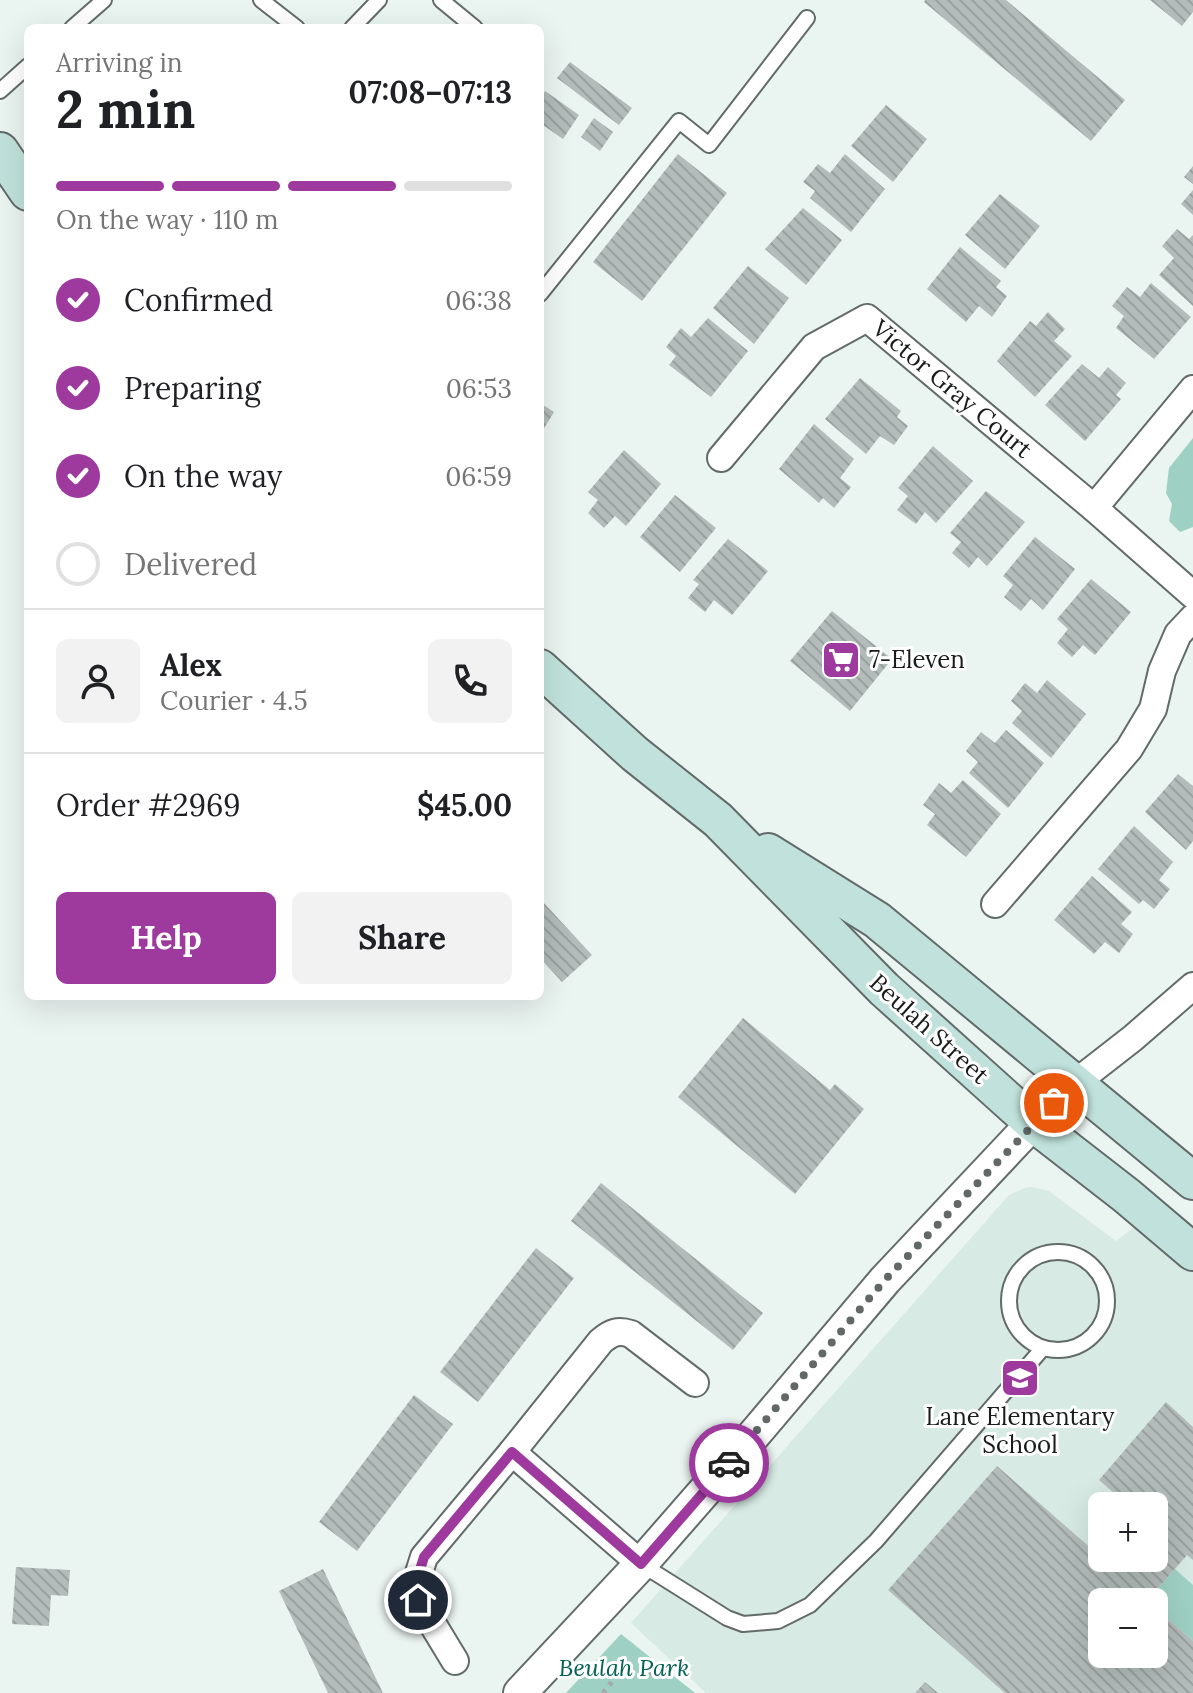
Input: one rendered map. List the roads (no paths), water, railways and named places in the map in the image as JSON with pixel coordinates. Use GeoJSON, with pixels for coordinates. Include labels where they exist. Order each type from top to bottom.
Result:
{"type":"FeatureCollection","features":[{"type":"Feature","properties":{"kind":"main road"},"geometry":{"type":"LineString","coordinates":[[0,151],[24,186]]}},
{"type":"Feature","properties":{"kind":"main road","name":"Beulah Street"},"geometry":{"type":"LineString","coordinates":[[544,672],[635,754],[718,820],[877,920],[1193,1180]]}},
{"type":"Feature","properties":{"kind":"main road","name":"Beulah Street"},"geometry":{"type":"LineString","coordinates":[[718,820],[884,989],[1033,1123],[1193,1252]]}},
{"type":"Feature","properties":{"kind":"street","name":"Victor Gray Court"},"geometry":{"type":"LineString","coordinates":[[721,458],[814,347],[867,318],[1193,595]]}},
{"type":"Feature","properties":{"kind":"street"},"geometry":{"type":"LineString","coordinates":[[1094,508],[1193,389]]}},
{"type":"Feature","properties":{"kind":"street"},"geometry":{"type":"LineString","coordinates":[[995,904],[1129,749],[1153,709],[1162,671],[1178,634],[1193,618]]}},
{"type":"Feature","properties":{"kind":"street"},"geometry":{"type":"LineString","coordinates":[[520,1693],[641,1564],[885,1280],[1033,1123],[1074,1084],[1193,986]]}},
{"type":"Feature","properties":{"kind":"street"},"geometry":{"type":"LineString","coordinates":[[455,1661],[418,1600],[417,1579],[424,1557],[601,1341],[619,1331],[631,1334],[695,1383]]}},
{"type":"Feature","properties":{"kind":"street"},"geometry":{"type":"LineString","coordinates":[[512,1452],[641,1564]]}},
{"type":"Feature","properties":{"kind":"lane"},"geometry":{"type":"LineString","coordinates":[[77,24],[104,0]]}},
{"type":"Feature","properties":{"kind":"lane"},"geometry":{"type":"LineString","coordinates":[[356,24],[379,0]]}},
{"type":"Feature","properties":{"kind":"lane"},"geometry":{"type":"LineString","coordinates":[[441,0],[470,24]]}},
{"type":"Feature","properties":{"kind":"lane"},"geometry":{"type":"LineString","coordinates":[[271,3],[293,24]]}},
{"type":"Feature","properties":{"kind":"lane"},"geometry":{"type":"LineString","coordinates":[[544,289],[679,121],[709,145],[807,18]]}},
{"type":"Feature","properties":{"kind":"lane"},"geometry":{"type":"LineString","coordinates":[[0,91],[24,70]]}},
{"type":"Feature","properties":{"kind":"lane"},"geometry":{"type":"LineString","coordinates":[[1047,1252],[1073,1253],[1095,1267],[1107,1290],[1105,1315],[1092,1337],[1069,1349],[1043,1348],[1022,1335],[1010,1312],[1011,1286],[1024,1264],[1047,1252]]}},
{"type":"Feature","properties":{"kind":"lane"},"geometry":{"type":"LineString","coordinates":[[641,1564],[727,1618],[743,1624],[778,1621],[810,1605],[876,1541],[1043,1348]]}},
{"type":"Feature","properties":{"kind":"place","name":"7-Eleven"},"geometry":{"type":"Point","coordinates":[841,660]}},
{"type":"Feature","properties":{"kind":"place","name":"Lane Elementary School"},"geometry":{"type":"Point","coordinates":[1020,1378]}},
{"type":"Feature","properties":{"kind":"park label","name":"Beulah Park"},"geometry":{"type":"Point","coordinates":[624,1668]}}]}
